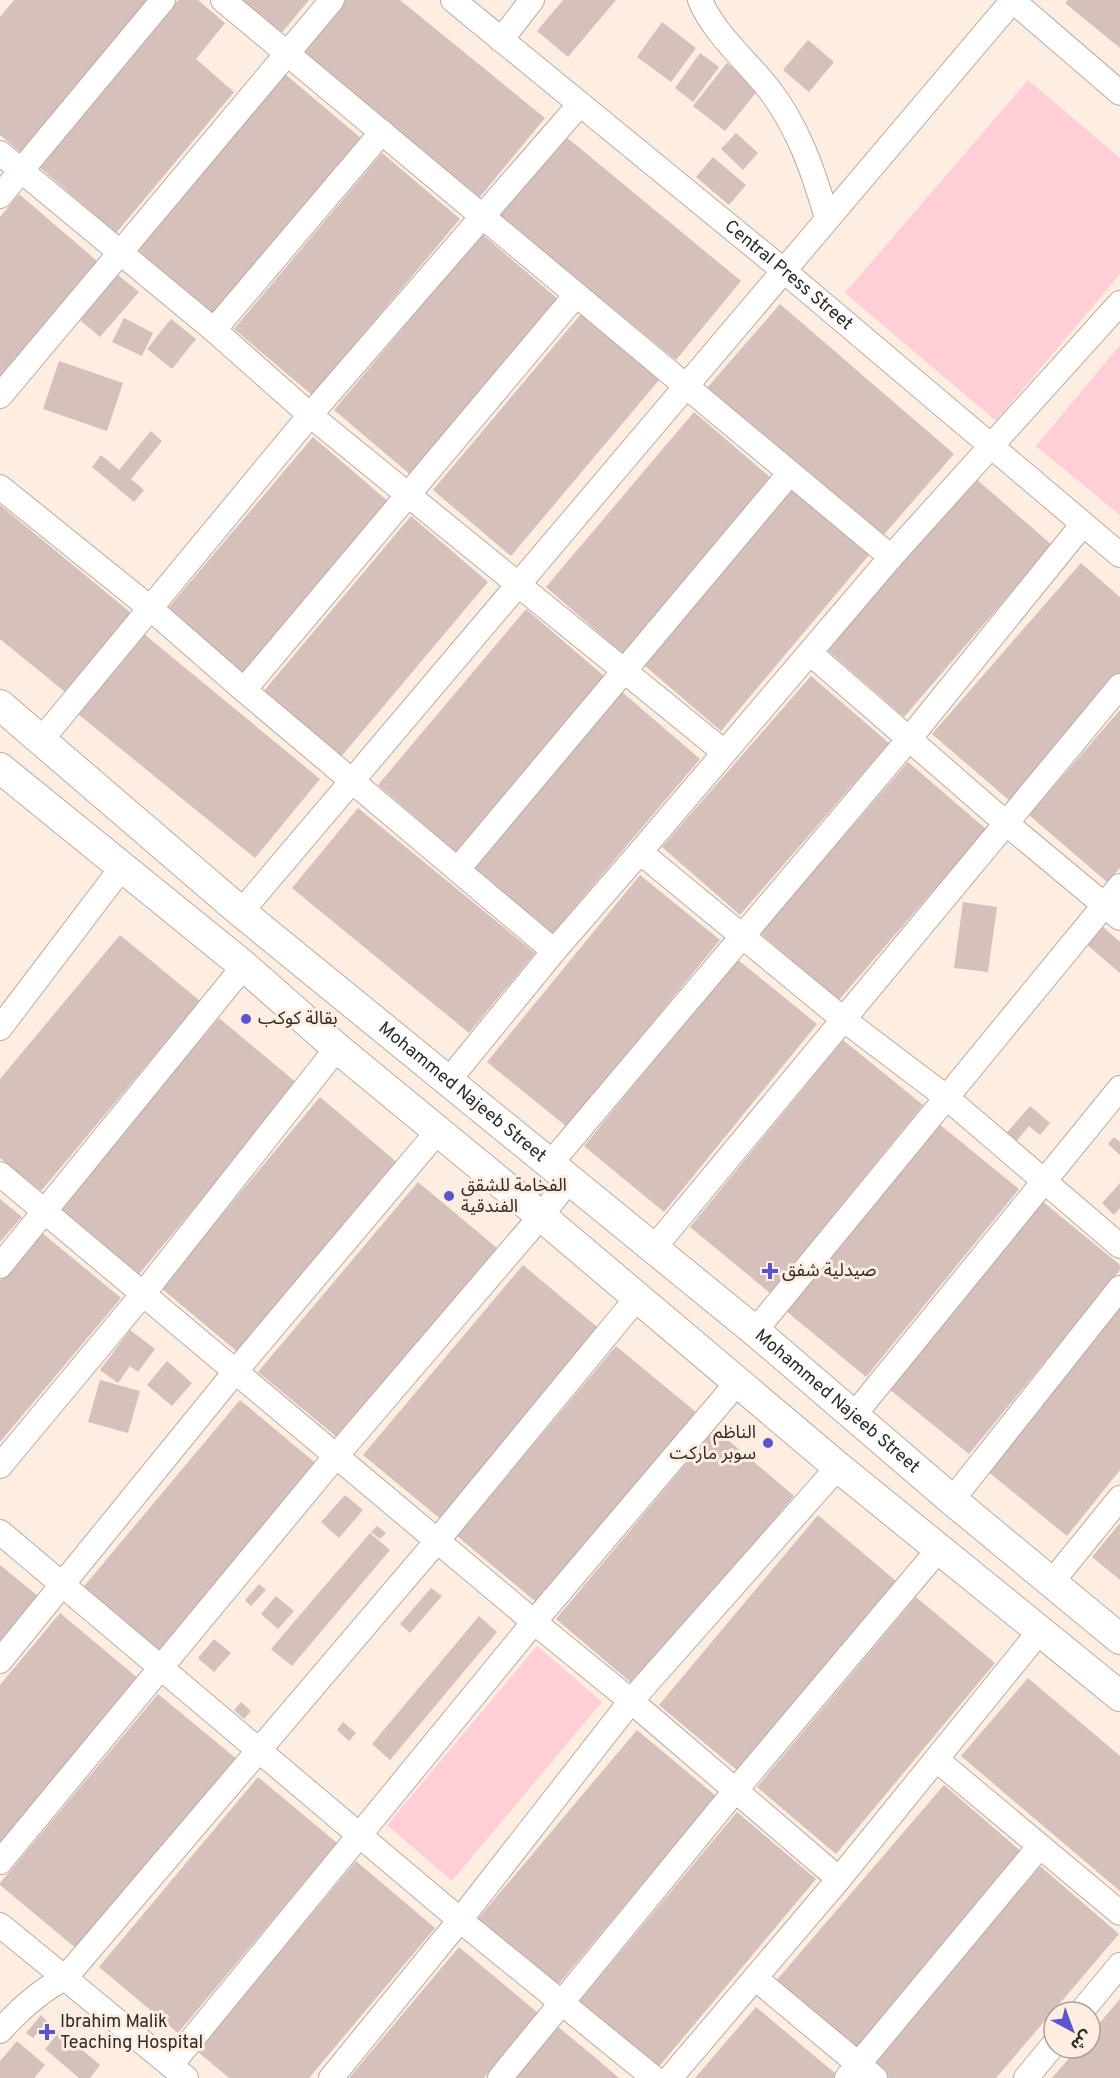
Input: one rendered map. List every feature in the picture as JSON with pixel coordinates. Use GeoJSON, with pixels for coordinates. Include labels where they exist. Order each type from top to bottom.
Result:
{"type":"FeatureCollection","features":[{"type":"Feature","properties":{"kind":"main road","name":"Mohammed Najeeb Street"},"geometry":{"type":"LineString","coordinates":[[0,705],[241,912],[755,1331],[951,1500],[1120,1639]]}},
{"type":"Feature","properties":{"kind":"main road"},"geometry":{"type":"LineString","coordinates":[[0,768],[244,966],[337,1048],[541,1216],[838,1467],[1120,1696]]}},
{"type":"Feature","properties":{"kind":"street"},"geometry":{"type":"LineString","coordinates":[[0,196],[163,0]]}},
{"type":"Feature","properties":{"kind":"street"},"geometry":{"type":"LineString","coordinates":[[223,0],[891,557]]}},
{"type":"Feature","properties":{"kind":"street"},"geometry":{"type":"LineString","coordinates":[[0,396],[332,0]]}},
{"type":"Feature","properties":{"kind":"street","name":"Central Press Street"},"geometry":{"type":"LineString","coordinates":[[453,0],[783,270],[1120,555]]}},
{"type":"Feature","properties":{"kind":"street"},"geometry":{"type":"LineString","coordinates":[[501,40],[532,0]]}},
{"type":"Feature","properties":{"kind":"street"},"geometry":{"type":"LineString","coordinates":[[700,0],[713,22],[770,90],[792,126],[814,172],[827,218]]}},
{"type":"Feature","properties":{"kind":"street"},"geometry":{"type":"LineString","coordinates":[[241,912],[827,218],[1024,4],[1120,93]]}},
{"type":"Feature","properties":{"kind":"street"},"geometry":{"type":"LineString","coordinates":[[42,739],[310,415],[580,104]]}},
{"type":"Feature","properties":{"kind":"street"},"geometry":{"type":"LineString","coordinates":[[213,330],[382,132]]}},
{"type":"Feature","properties":{"kind":"street"},"geometry":{"type":"LineString","coordinates":[[0,153],[213,330],[310,415],[724,752]]}},
{"type":"Feature","properties":{"kind":"street"},"geometry":{"type":"LineString","coordinates":[[244,690],[576,295]]}},
{"type":"Feature","properties":{"kind":"street"},"geometry":{"type":"LineString","coordinates":[[447,1081],[554,951],[891,557],[1120,303]]}},
{"type":"Feature","properties":{"kind":"street"},"geometry":{"type":"LineString","coordinates":[[458,869],[790,473]]}},
{"type":"Feature","properties":{"kind":"street"},"geometry":{"type":"LineString","coordinates":[[0,487],[150,608],[352,782],[554,951]]}},
{"type":"Feature","properties":{"kind":"street"},"geometry":{"type":"LineString","coordinates":[[0,1862],[336,1456],[541,1216],[559,1172],[742,936],[909,739],[1083,524]]}},
{"type":"Feature","properties":{"kind":"street"},"geometry":{"type":"LineString","coordinates":[[810,652],[1007,824],[1112,911]]}},
{"type":"Feature","properties":{"kind":"street"},"geometry":{"type":"LineString","coordinates":[[653,1249],[1120,686]]}},
{"type":"Feature","properties":{"kind":"street"},"geometry":{"type":"LineString","coordinates":[[640,852],[843,1019],[946,1097],[1120,1246]]}},
{"type":"Feature","properties":{"kind":"street"},"geometry":{"type":"LineString","coordinates":[[0,1028],[123,866]]}},
{"type":"Feature","properties":{"kind":"street"},"geometry":{"type":"LineString","coordinates":[[755,1331],[946,1097],[1112,911],[1120,886]]}},
{"type":"Feature","properties":{"kind":"street"},"geometry":{"type":"LineString","coordinates":[[0,1266],[244,966]]}},
{"type":"Feature","properties":{"kind":"street"},"geometry":{"type":"LineString","coordinates":[[0,1466],[143,1294],[337,1048]]}},
{"type":"Feature","properties":{"kind":"street"},"geometry":{"type":"LineString","coordinates":[[854,1415],[1042,1181],[1120,1088]]}},
{"type":"Feature","properties":{"kind":"street"},"geometry":{"type":"LineString","coordinates":[[0,1661],[235,1372],[438,1131]]}},
{"type":"Feature","properties":{"kind":"street"},"geometry":{"type":"LineString","coordinates":[[0,1174],[631,1701],[839,1879]]}},
{"type":"Feature","properties":{"kind":"street"},"geometry":{"type":"LineString","coordinates":[[951,1500],[1120,1288]]}},
{"type":"Feature","properties":{"kind":"street"},"geometry":{"type":"LineString","coordinates":[[0,2031],[29,2002],[65,1978],[437,1541],[637,1298]]}},
{"type":"Feature","properties":{"kind":"street"},"geometry":{"type":"LineString","coordinates":[[0,1925],[178,2072],[359,1836],[534,1622],[737,1383]]}},
{"type":"Feature","properties":{"kind":"street"},"geometry":{"type":"LineString","coordinates":[[331,2078],[460,1920],[631,1701],[838,1467]]}},
{"type":"Feature","properties":{"kind":"street"},"geometry":{"type":"LineString","coordinates":[[1051,1583],[1120,1498]]}},
{"type":"Feature","properties":{"kind":"street"},"geometry":{"type":"LineString","coordinates":[[0,1532],[359,1836],[654,2078]]}},
{"type":"Feature","properties":{"kind":"street"},"geometry":{"type":"LineString","coordinates":[[500,2078],[735,1791],[939,1549]]}},
{"type":"Feature","properties":{"kind":"street"},"geometry":{"type":"LineString","coordinates":[[670,2078],[839,1879],[1040,1631]]}},
{"type":"Feature","properties":{"kind":"street"},"geometry":{"type":"LineString","coordinates":[[937,1760],[1120,1913]]}},
{"type":"Feature","properties":{"kind":"street"},"geometry":{"type":"LineString","coordinates":[[755,1978],[860,2073],[1039,1847]]}},
{"type":"Feature","properties":{"kind":"street"},"geometry":{"type":"LineString","coordinates":[[1091,2000],[1120,1965]]}},
{"type":"Feature","properties":{"kind":"street"},"geometry":{"type":"LineString","coordinates":[[1026,2078],[1042,2059]]}},
{"type":"Feature","properties":{"kind":"shaded area"},"geometry":{"type":"Polygon","coordinates":[[[1028,80],[1120,158],[1120,274],[996,421],[845,293],[1028,80]]]}},
{"type":"Feature","properties":{"kind":"shaded area"},"geometry":{"type":"Polygon","coordinates":[[[1120,345],[1120,515],[1036,446],[1120,345]]]}},
{"type":"Feature","properties":{"kind":"shaded area"},"geometry":{"type":"Polygon","coordinates":[[[537,1646],[602,1702],[452,1881],[387,1825],[537,1646]]]}},
{"type":"Feature","properties":{"kind":"building"},"geometry":{"type":"Polygon","coordinates":[[[14,0],[148,0],[20,152],[0,135],[0,17],[14,0]]]}},
{"type":"Feature","properties":{"kind":"building"},"geometry":{"type":"Polygon","coordinates":[[[178,0],[198,0],[225,23],[196,59],[234,92],[116,233],[38,166],[178,0]]]}},
{"type":"Feature","properties":{"kind":"building"},"geometry":{"type":"Polygon","coordinates":[[[238,0],[309,0],[280,35],[238,0]]]}},
{"type":"Feature","properties":{"kind":"building"},"geometry":{"type":"Polygon","coordinates":[[[346,0],[400,0],[545,118],[479,198],[303,53],[346,0]]]}},
{"type":"Feature","properties":{"kind":"building"},"geometry":{"type":"Polygon","coordinates":[[[563,0],[616,0],[568,57],[537,31],[563,0]]]}},
{"type":"Feature","properties":{"kind":"building"},"geometry":{"type":"Polygon","coordinates":[[[1068,0],[1120,0],[1120,48],[1065,3],[1068,0]]]}},
{"type":"Feature","properties":{"kind":"building"},"geometry":{"type":"Polygon","coordinates":[[[662,22],[696,48],[671,82],[637,57],[662,22]]]}},
{"type":"Feature","properties":{"kind":"building"},"geometry":{"type":"Polygon","coordinates":[[[808,40],[834,62],[809,92],[783,70],[808,40]]]}},
{"type":"Feature","properties":{"kind":"building"},"geometry":{"type":"Polygon","coordinates":[[[700,53],[719,67],[693,102],[675,88],[700,53]]]}},
{"type":"Feature","properties":{"kind":"building"},"geometry":{"type":"Polygon","coordinates":[[[727,63],[759,89],[725,131],[693,106],[727,63]]]}},
{"type":"Feature","properties":{"kind":"building"},"geometry":{"type":"Polygon","coordinates":[[[285,74],[363,140],[215,316],[138,250],[285,74]]]}},
{"type":"Feature","properties":{"kind":"building"},"geometry":{"type":"Polygon","coordinates":[[[736,133],[758,153],[743,170],[721,149],[736,133]]]}},
{"type":"Feature","properties":{"kind":"building"},"geometry":{"type":"Polygon","coordinates":[[[565,136],[741,281],[676,360],[499,216],[565,136]]]}},
{"type":"Feature","properties":{"kind":"building"},"geometry":{"type":"Polygon","coordinates":[[[382,153],[460,219],[312,395],[234,329],[382,153]]]}},
{"type":"Feature","properties":{"kind":"building"},"geometry":{"type":"Polygon","coordinates":[[[713,157],[746,185],[729,205],[696,177],[713,157]]]}},
{"type":"Feature","properties":{"kind":"building"},"geometry":{"type":"Polygon","coordinates":[[[19,194],[97,261],[0,376],[0,217],[19,194]]]}},
{"type":"Feature","properties":{"kind":"building"},"geometry":{"type":"Polygon","coordinates":[[[482,234],[559,300],[412,476],[334,410],[482,234]]]}},
{"type":"Feature","properties":{"kind":"building"},"geometry":{"type":"Polygon","coordinates":[[[118,275],[139,292],[100,337],[80,320],[118,275]]]}},
{"type":"Feature","properties":{"kind":"building"},"geometry":{"type":"Polygon","coordinates":[[[780,304],[954,454],[881,538],[707,388],[780,304]]]}},
{"type":"Feature","properties":{"kind":"building"},"geometry":{"type":"Polygon","coordinates":[[[581,314],[659,380],[511,556],[433,490],[581,314]]]}},
{"type":"Feature","properties":{"kind":"building"},"geometry":{"type":"Polygon","coordinates":[[[124,318],[153,333],[142,356],[112,342],[124,318]]]}},
{"type":"Feature","properties":{"kind":"building"},"geometry":{"type":"Polygon","coordinates":[[[171,319],[196,339],[172,369],[147,349],[171,319]]]}},
{"type":"Feature","properties":{"kind":"building"},"geometry":{"type":"Polygon","coordinates":[[[59,361],[123,383],[107,431],[43,409],[59,361]]]}},
{"type":"Feature","properties":{"kind":"building"},"geometry":{"type":"Polygon","coordinates":[[[694,412],[771,478],[623,654],[546,587],[694,412]]]}},
{"type":"Feature","properties":{"kind":"building"},"geometry":{"type":"Polygon","coordinates":[[[151,431],[162,441],[131,479],[144,490],[134,502],[92,467],[101,455],[119,470],[151,431]]]}},
{"type":"Feature","properties":{"kind":"building"},"geometry":{"type":"Polygon","coordinates":[[[313,437],[390,503],[242,679],[164,613],[313,437]]]}},
{"type":"Feature","properties":{"kind":"building"},"geometry":{"type":"Polygon","coordinates":[[[975,478],[1052,545],[904,717],[826,649],[975,478]]]}},
{"type":"Feature","properties":{"kind":"building"},"geometry":{"type":"Polygon","coordinates":[[[792,489],[869,555],[721,731],[644,665],[792,489]]]}},
{"type":"Feature","properties":{"kind":"building"},"geometry":{"type":"Polygon","coordinates":[[[0,505],[136,617],[70,696],[0,639],[0,505]]]}},
{"type":"Feature","properties":{"kind":"building"},"geometry":{"type":"Polygon","coordinates":[[[411,516],[488,582],[340,758],[263,692],[411,516]]]}},
{"type":"Feature","properties":{"kind":"building"},"geometry":{"type":"Polygon","coordinates":[[[1081,563],[1120,597],[1120,675],[1010,801],[932,734],[1081,563]]]}},
{"type":"Feature","properties":{"kind":"building"},"geometry":{"type":"Polygon","coordinates":[[[526,609],[604,676],[456,852],[378,785],[526,609]]]}},
{"type":"Feature","properties":{"kind":"building"},"geometry":{"type":"Polygon","coordinates":[[[144,634],[320,779],[255,858],[78,714],[144,634]]]}},
{"type":"Feature","properties":{"kind":"building"},"geometry":{"type":"Polygon","coordinates":[[[811,676],[889,743],[740,915],[662,847],[811,676]]]}},
{"type":"Feature","properties":{"kind":"building"},"geometry":{"type":"Polygon","coordinates":[[[622,692],[700,759],[552,934],[475,868],[622,692]]]}},
{"type":"Feature","properties":{"kind":"building"},"geometry":{"type":"Polygon","coordinates":[[[1120,710],[1120,868],[1107,882],[1029,815],[1120,710]]]}},
{"type":"Feature","properties":{"kind":"building"},"geometry":{"type":"Polygon","coordinates":[[[908,762],[986,829],[838,1001],[760,933],[908,762]]]}},
{"type":"Feature","properties":{"kind":"building"},"geometry":{"type":"Polygon","coordinates":[[[358,808],[535,953],[469,1033],[292,888],[358,808]]]}},
{"type":"Feature","properties":{"kind":"building"},"geometry":{"type":"Polygon","coordinates":[[[640,875],[720,940],[567,1127],[487,1062],[640,875]]]}},
{"type":"Feature","properties":{"kind":"building"},"geometry":{"type":"Polygon","coordinates":[[[963,902],[997,907],[988,972],[954,968],[963,902]]]}},
{"type":"Feature","properties":{"kind":"building"},"geometry":{"type":"Polygon","coordinates":[[[1102,926],[1120,942],[1120,973],[1086,944],[1102,926]]]}},
{"type":"Feature","properties":{"kind":"building"},"geometry":{"type":"Polygon","coordinates":[[[120,935],[200,1001],[41,1191],[0,1158],[0,1079],[120,935]]]}},
{"type":"Feature","properties":{"kind":"building"},"geometry":{"type":"Polygon","coordinates":[[[737,959],[817,1024],[664,1212],[584,1146],[737,959]]]}},
{"type":"Feature","properties":{"kind":"building"},"geometry":{"type":"Polygon","coordinates":[[[219,1018],[298,1084],[139,1274],[60,1208],[219,1018]]]}},
{"type":"Feature","properties":{"kind":"building"},"geometry":{"type":"Polygon","coordinates":[[[843,1040],[923,1105],[770,1293],[690,1227],[843,1040]]]}},
{"type":"Feature","properties":{"kind":"building"},"geometry":{"type":"Polygon","coordinates":[[[320,1097],[399,1164],[240,1354],[161,1288],[320,1097]]]}},
{"type":"Feature","properties":{"kind":"building"},"geometry":{"type":"Polygon","coordinates":[[[1030,1106],[1050,1123],[1040,1135],[1029,1126],[1014,1144],[1004,1136],[1030,1106]]]}},
{"type":"Feature","properties":{"kind":"building"},"geometry":{"type":"Polygon","coordinates":[[[939,1124],[1019,1189],[866,1377],[786,1311],[939,1124]]]}},
{"type":"Feature","properties":{"kind":"building"},"geometry":{"type":"Polygon","coordinates":[[[1114,1137],[1120,1142],[1120,1155],[1108,1144],[1114,1137]]]}},
{"type":"Feature","properties":{"kind":"building"},"geometry":{"type":"Polygon","coordinates":[[[418,1182],[497,1248],[338,1438],[258,1372],[418,1182]]]}},
{"type":"Feature","properties":{"kind":"building"},"geometry":{"type":"Polygon","coordinates":[[[1120,1183],[1120,1208],[1114,1215],[1102,1203],[1120,1183]]]}},
{"type":"Feature","properties":{"kind":"building"},"geometry":{"type":"Polygon","coordinates":[[[0,1199],[22,1217],[0,1242],[0,1199]]]}},
{"type":"Feature","properties":{"kind":"building"},"geometry":{"type":"Polygon","coordinates":[[[1042,1201],[1120,1265],[1120,1270],[969,1454],[889,1389],[1042,1201]]]}},
{"type":"Feature","properties":{"kind":"building"},"geometry":{"type":"Polygon","coordinates":[[[41,1232],[121,1298],[0,1442],[0,1281],[41,1232]]]}},
{"type":"Feature","properties":{"kind":"building"},"geometry":{"type":"Polygon","coordinates":[[[523,1265],[602,1331],[443,1521],[363,1455],[523,1265]]]}},
{"type":"Feature","properties":{"kind":"building"},"geometry":{"type":"Polygon","coordinates":[[[1120,1307],[1120,1470],[1067,1536],[986,1470],[1120,1307]]]}},
{"type":"Feature","properties":{"kind":"building"},"geometry":{"type":"Polygon","coordinates":[[[130,1330],[155,1349],[138,1372],[130,1366],[118,1383],[100,1370],[130,1330]]]}},
{"type":"Feature","properties":{"kind":"building"},"geometry":{"type":"Polygon","coordinates":[[[616,1346],[696,1412],[536,1602],[457,1536],[616,1346]]]}},
{"type":"Feature","properties":{"kind":"building"},"geometry":{"type":"Polygon","coordinates":[[[167,1361],[192,1383],[172,1406],[147,1385],[167,1361]]]}},
{"type":"Feature","properties":{"kind":"building"},"geometry":{"type":"Polygon","coordinates":[[[100,1380],[140,1391],[128,1433],[88,1422],[100,1380]]]}},
{"type":"Feature","properties":{"kind":"building"},"geometry":{"type":"Polygon","coordinates":[[[240,1400],[319,1466],[160,1656],[81,1590],[240,1400]]]}},
{"type":"Feature","properties":{"kind":"building"},"geometry":{"type":"Polygon","coordinates":[[[715,1429],[794,1496],[635,1686],[556,1619],[715,1429]]]}},
{"type":"Feature","properties":{"kind":"building"},"geometry":{"type":"Polygon","coordinates":[[[345,1495],[363,1510],[339,1538],[321,1522],[345,1495]]]}},
{"type":"Feature","properties":{"kind":"building"},"geometry":{"type":"Polygon","coordinates":[[[818,1515],[897,1582],[738,1771],[659,1705],[818,1515]]]}},
{"type":"Feature","properties":{"kind":"building"},"geometry":{"type":"Polygon","coordinates":[[[1120,1523],[1120,1580],[1092,1557],[1120,1523]]]}},
{"type":"Feature","properties":{"kind":"building"},"geometry":{"type":"Polygon","coordinates":[[[377,1526],[386,1533],[380,1539],[371,1532],[377,1526]]]}},
{"type":"Feature","properties":{"kind":"building"},"geometry":{"type":"Polygon","coordinates":[[[370,1533],[390,1550],[292,1666],[271,1649],[370,1533]]]}},
{"type":"Feature","properties":{"kind":"building"},"geometry":{"type":"Polygon","coordinates":[[[0,1565],[38,1596],[0,1642],[0,1565]]]}},
{"type":"Feature","properties":{"kind":"building"},"geometry":{"type":"Polygon","coordinates":[[[259,1584],[266,1590],[251,1606],[245,1600],[259,1584]]]}},
{"type":"Feature","properties":{"kind":"building"},"geometry":{"type":"Polygon","coordinates":[[[431,1588],[442,1596],[410,1633],[400,1624],[431,1588]]]}},
{"type":"Feature","properties":{"kind":"building"},"geometry":{"type":"Polygon","coordinates":[[[276,1596],[294,1611],[278,1629],[261,1614],[276,1596]]]}},
{"type":"Feature","properties":{"kind":"building"},"geometry":{"type":"Polygon","coordinates":[[[916,1597],[995,1663],[836,1854],[757,1787],[916,1597]]]}},
{"type":"Feature","properties":{"kind":"building"},"geometry":{"type":"Polygon","coordinates":[[[60,1613],[139,1679],[0,1846],[0,1685],[60,1613]]]}},
{"type":"Feature","properties":{"kind":"building"},"geometry":{"type":"Polygon","coordinates":[[[479,1616],[497,1632],[390,1760],[372,1744],[479,1616]]]}},
{"type":"Feature","properties":{"kind":"building"},"geometry":{"type":"Polygon","coordinates":[[[214,1639],[231,1653],[214,1672],[198,1658],[214,1639]]]}},
{"type":"Feature","properties":{"kind":"building"},"geometry":{"type":"Polygon","coordinates":[[[1028,1678],[1120,1756],[1120,1891],[961,1756],[1028,1678]]]}},
{"type":"Feature","properties":{"kind":"building"},"geometry":{"type":"Polygon","coordinates":[[[158,1694],[238,1760],[78,1950],[0,1883],[158,1694]]]}},
{"type":"Feature","properties":{"kind":"building"},"geometry":{"type":"Polygon","coordinates":[[[241,1702],[251,1711],[244,1719],[234,1710],[241,1702]]]}},
{"type":"Feature","properties":{"kind":"building"},"geometry":{"type":"Polygon","coordinates":[[[343,1722],[356,1733],[349,1741],[337,1730],[343,1722]]]}},
{"type":"Feature","properties":{"kind":"building"},"geometry":{"type":"Polygon","coordinates":[[[637,1730],[716,1796],[557,1986],[477,1920],[637,1730]]]}},
{"type":"Feature","properties":{"kind":"building"},"geometry":{"type":"Polygon","coordinates":[[[258,1777],[337,1843],[178,2033],[99,1967],[258,1777]]]}},
{"type":"Feature","properties":{"kind":"building"},"geometry":{"type":"Polygon","coordinates":[[[944,1785],[1023,1853],[855,2049],[776,1981],[944,1785]]]}},
{"type":"Feature","properties":{"kind":"building"},"geometry":{"type":"Polygon","coordinates":[[[737,1812],[816,1879],[657,2069],[578,2003],[737,1812]]]}},
{"type":"Feature","properties":{"kind":"building"},"geometry":{"type":"Polygon","coordinates":[[[356,1861],[435,1928],[309,2078],[229,2078],[197,2051],[356,1861]]]}},
{"type":"Feature","properties":{"kind":"building"},"geometry":{"type":"Polygon","coordinates":[[[1040,1866],[1119,1934],[1063,2000],[1042,2000],[1042,2024],[996,2078],[889,2078],[871,2063],[1040,1866]]]}},
{"type":"Feature","properties":{"kind":"building"},"geometry":{"type":"Polygon","coordinates":[[[459,1947],[538,2013],[484,2078],[349,2078],[459,1947]]]}},
{"type":"Feature","properties":{"kind":"building"},"geometry":{"type":"Polygon","coordinates":[[[1120,1999],[1120,2078],[1052,2078],[1068,2060],[1102,2060],[1102,2020],[1120,1999]]]}},
{"type":"Feature","properties":{"kind":"building"},"geometry":{"type":"Polygon","coordinates":[[[756,2007],[836,2074],[833,2078],[695,2078],[756,2007]]]}},
{"type":"Feature","properties":{"kind":"building"},"geometry":{"type":"Polygon","coordinates":[[[41,2015],[47,2021],[33,2038],[26,2033],[41,2015]]]}},
{"type":"Feature","properties":{"kind":"building"},"geometry":{"type":"Polygon","coordinates":[[[557,2026],[597,2059],[619,2078],[513,2078],[557,2026]]]}},
{"type":"Feature","properties":{"kind":"building"},"geometry":{"type":"Polygon","coordinates":[[[60,2031],[100,2065],[90,2078],[79,2078],[45,2049],[60,2031]]]}},
{"type":"Feature","properties":{"kind":"building"},"geometry":{"type":"Polygon","coordinates":[[[17,2041],[45,2065],[34,2078],[0,2078],[0,2061],[17,2041]]]}},
{"type":"Feature","properties":{"kind":"place","name":"بقالة كوكب"},"geometry":{"type":"Point","coordinates":[246,1019]}},
{"type":"Feature","properties":{"kind":"place","name":"الفخامة للشقق الفندقية"},"geometry":{"type":"Point","coordinates":[449,1196]}},
{"type":"Feature","properties":{"kind":"place","name":"صيدلية شفق"},"geometry":{"type":"Point","coordinates":[770,1271]}},
{"type":"Feature","properties":{"kind":"place","name":"الناظم سوبر ماركت"},"geometry":{"type":"Point","coordinates":[768,1443]}},
{"type":"Feature","properties":{"kind":"place","name":"Ibrahim Malik Teaching Hospital"},"geometry":{"type":"Point","coordinates":[47,2032]}}]}
